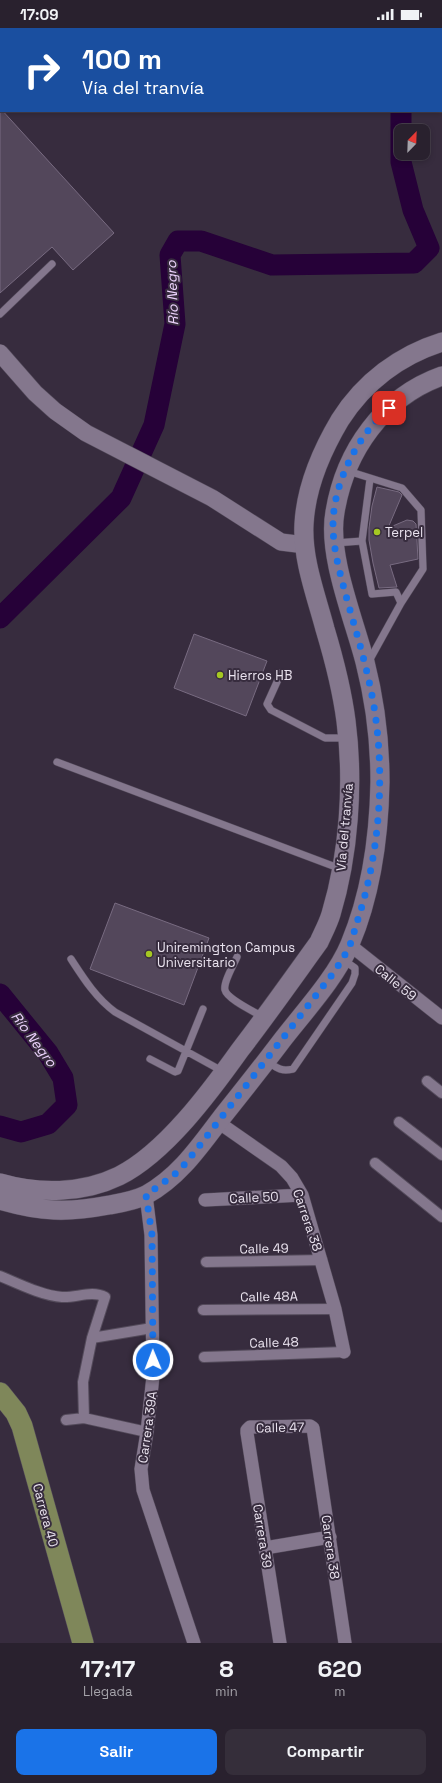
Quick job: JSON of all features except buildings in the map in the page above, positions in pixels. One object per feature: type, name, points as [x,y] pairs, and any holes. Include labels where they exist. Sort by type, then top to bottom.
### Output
[{"type":"main road","name":"Vía del tranvía","points":[[1,1194],[30,1190],[57,1191],[101,1183],[119,1176],[147,1157],[171,1135],[199,1105],[319,942],[330,916],[341,870],[348,811],[347,738],[341,687],[312,586],[305,545],[304,525],[313,476],[324,449],[349,406],[368,386],[392,365],[413,353],[442,342]]},
{"type":"main road","name":"Vía del tranvía","points":[[1,1194],[28,1208],[49,1211],[66,1211],[118,1204],[146,1195],[174,1175],[186,1163],[331,976],[346,952],[366,896],[372,861],[378,821],[380,748],[366,666],[340,571],[334,534],[337,498],[346,470],[365,435],[380,415],[397,400],[416,388],[442,376]]},
{"type":"main road","points":[[305,545],[334,534]]},
{"type":"main road","points":[[305,545],[323,554],[340,571]]},
{"type":"main road","name":"Carrera 40","points":[[0,1393],[16,1413],[22,1426],[83,1643]]},
{"type":"street","points":[[0,353],[35,393],[55,411],[86,433],[212,498],[281,542],[305,545]]},
{"type":"street","name":"Calle 59","points":[[346,952],[442,1017]]},
{"type":"street","points":[[427,1081],[442,1093]]},
{"type":"street","name":"Carrera 38","points":[[218,1122],[281,1166],[292,1178],[302,1195],[335,1308],[344,1352]]},
{"type":"street","points":[[399,1122],[442,1155]]},
{"type":"street","points":[[375,1163],[442,1217]]},
{"type":"street","name":"Carrera 39A","points":[[146,1195],[152,1235],[153,1376],[148,1432],[141,1469],[143,1490],[194,1643]]},
{"type":"street","name":"Calle 50","points":[[205,1200],[302,1195]]},
{"type":"street","name":"Calle 49","points":[[206,1262],[322,1260]]},
{"type":"street","points":[[0,1276],[27,1288],[61,1297],[99,1294],[105,1297],[92,1338],[83,1382],[84,1418]]},
{"type":"street","name":"Calle 48A","points":[[203,1310],[335,1308]]},
{"type":"street","points":[[92,1338],[152,1328]]},
{"type":"street","name":"Calle 48","points":[[204,1357],[344,1352]]},
{"type":"street","points":[[66,1420],[84,1418],[148,1432]]},
{"type":"street","name":"Calle 47","points":[[247,1430],[250,1427],[310,1426],[313,1428]]},
{"type":"street","name":"Carrera 38","points":[[313,1428],[345,1643]]},
{"type":"street","name":"Carrera 39","points":[[247,1430],[280,1643]]},
{"type":"street","points":[[265,1548],[330,1537]]},
{"type":"lane","points":[[0,314],[52,264]]},
{"type":"lane","points":[[346,470],[370,479],[402,488],[421,510],[423,569],[401,603],[366,666]]},
{"type":"lane","points":[[370,479],[362,541],[372,594],[396,592],[401,603]]},
{"type":"lane","points":[[334,534],[362,541]]},
{"type":"lane","points":[[281,673],[267,704],[271,710],[325,738],[347,738]]},
{"type":"lane","points":[[57,762],[341,870]]},
{"type":"lane","points":[[266,1060],[278,1069],[284,1071],[293,1068],[352,983],[355,968],[346,952]]},
{"type":"lane","points":[[237,957],[225,985],[225,990],[229,996],[264,1018]]},
{"type":"lane","points":[[71,959],[96,996],[104,1004],[115,1012],[224,1072]]},
{"type":"lane","points":[[150,1059],[175,1072],[178,1070],[187,1052],[203,1009]]},
{"type":"waterway","name":"Río Negro","points":[[0,618],[121,498],[154,425],[175,324],[170,255],[178,241],[201,241],[272,265],[414,263],[429,248],[413,210],[401,162],[401,112]]},
{"type":"waterway","name":"Río Negro","points":[[0,994],[48,1053],[63,1078],[67,1105],[48,1124],[21,1132],[0,1126]]},
{"type":"place","name":"Terpel","points":[[377,532]]},
{"type":"place","name":"Hierros HB","points":[[220,675]]},
{"type":"place","name":"Uniremington Campus Universitario","points":[[149,954]]},
{"type":"route","points":[[153,1360],[152,1235],[146,1195],[174,1175],[186,1163],[331,976],[350,945],[366,896],[378,821],[380,748],[366,666],[340,571],[333,525],[334,513],[341,483],[351,458],[365,435],[380,415],[389,408]]}]
